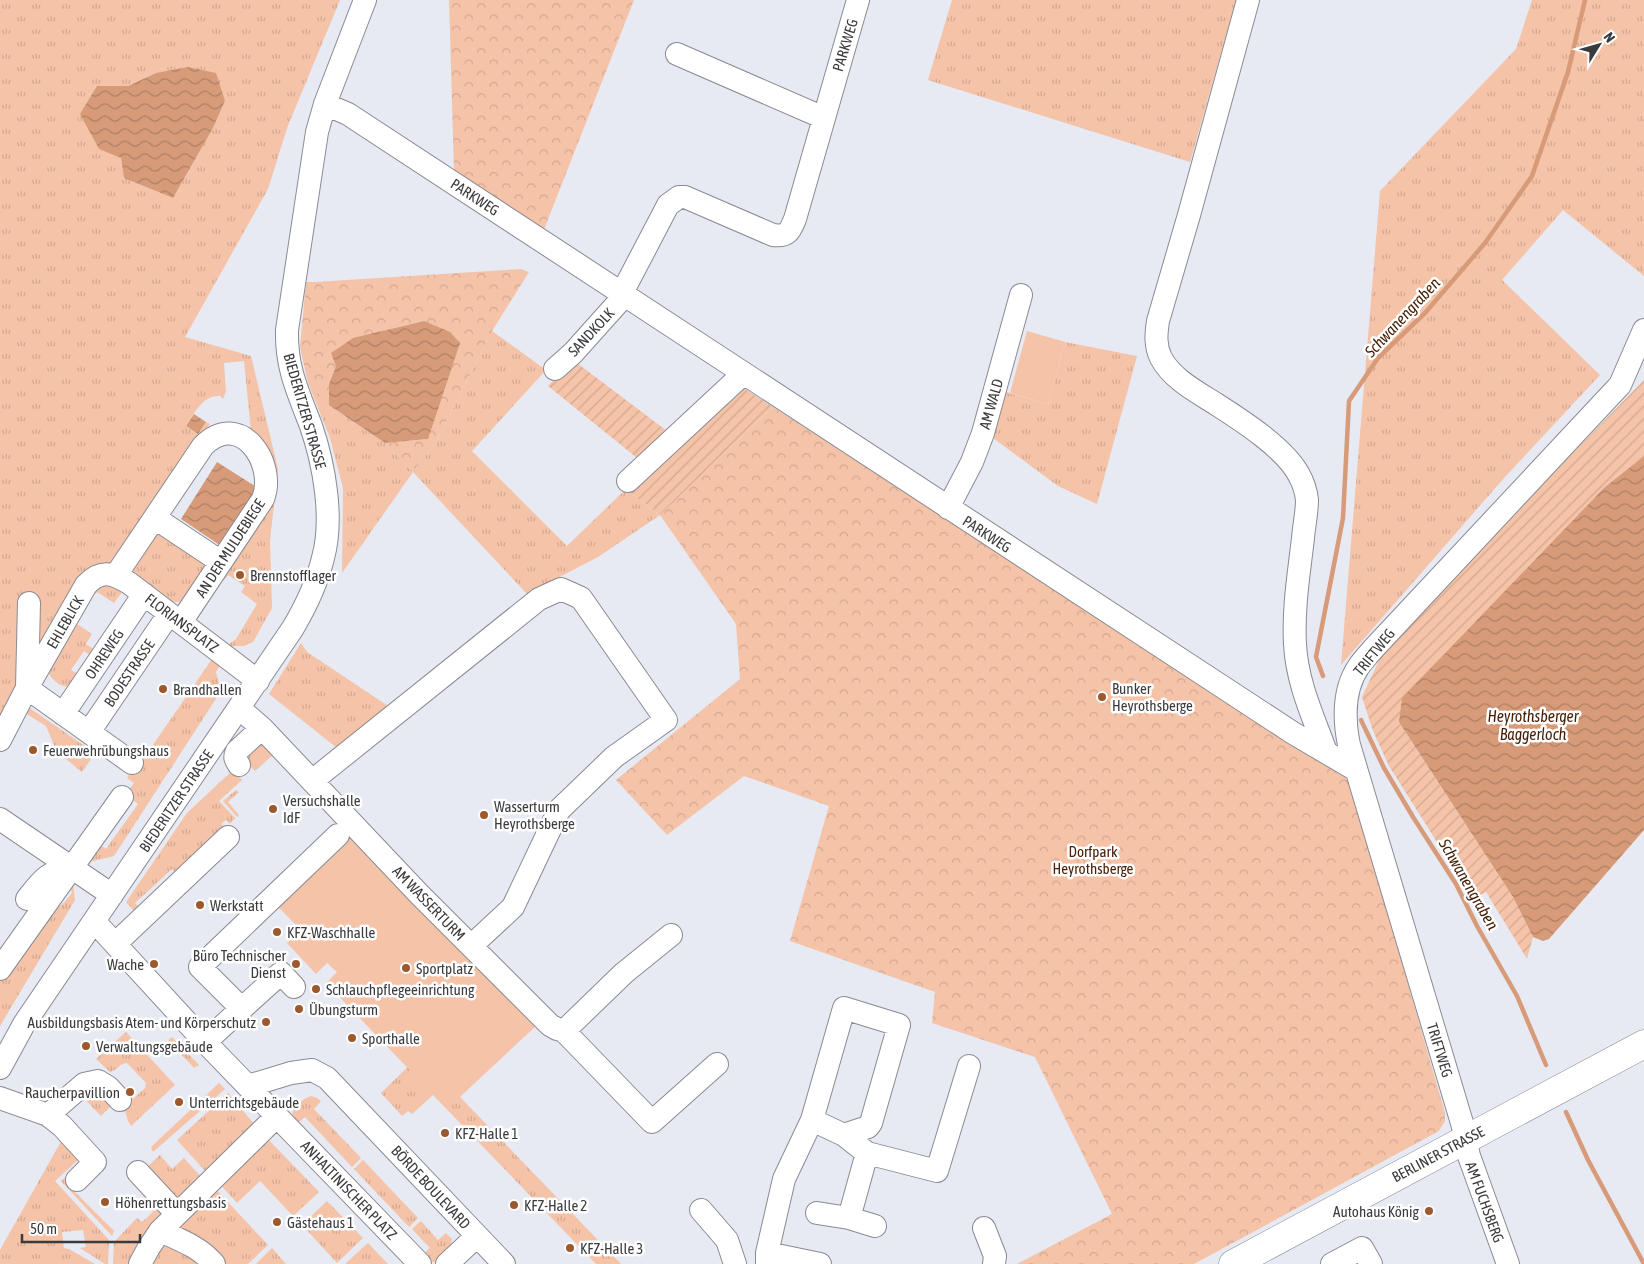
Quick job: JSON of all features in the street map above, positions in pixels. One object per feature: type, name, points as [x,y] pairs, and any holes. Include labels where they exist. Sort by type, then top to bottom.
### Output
[{"type":"main road","name":"BERLINER STRASSE","points":[[1233,1264],[1644,1044]]},
{"type":"street","name":"BIEDERITZER STRASSE","points":[[0,1068],[24,1024],[240,709],[253,677],[293,628],[306,606],[315,585],[325,547],[327,510],[324,471],[290,368],[287,339],[288,314],[316,132],[365,0]]},
{"type":"street","name":"PARKWEG","points":[[624,294],[668,205],[679,198],[691,200],[773,235],[786,235],[795,219],[858,0]]},
{"type":"street","points":[[1248,0],[1158,321],[1156,341],[1162,359],[1182,382],[1233,415],[1269,442],[1295,469],[1303,485],[1307,501],[1296,598],[1296,655],[1300,682],[1326,752]]},
{"type":"street","points":[[677,54],[824,118]]},
{"type":"street","name":"PARKWEG","points":[[325,104],[354,118],[1293,733],[1356,770]]},
{"type":"street","name":"SANDKOLK","points":[[555,369],[573,353],[624,294]]},
{"type":"street","name":"AM WALD","points":[[948,508],[972,462],[983,433],[1021,295]]},
{"type":"street","name":"TRIFTWEG","points":[[1466,1140],[1356,770],[1345,728],[1348,693],[1352,679],[1359,666],[1620,385],[1644,330]]},
{"type":"street","points":[[628,481],[743,374]]},
{"type":"street","name":"AN DER MULDEBIEGE","points":[[116,575],[208,440],[216,435],[231,432],[244,438],[254,447],[261,458],[266,478],[266,493],[221,562],[175,618]]},
{"type":"street","points":[[155,518],[221,562]]},
{"type":"street","name":"EHLEBLICK","points":[[0,740],[27,688],[86,585],[92,579],[107,573],[116,575]]},
{"type":"street","name":"FLORIANSPLATZ","points":[[116,575],[253,677]]},
{"type":"street","points":[[312,781],[539,599],[561,589],[581,598],[666,720],[614,757],[559,810],[513,908],[471,946]]},
{"type":"street","name":"OHREWEG","points":[[63,714],[144,594]]},
{"type":"street","points":[[30,603],[27,688],[132,763]]},
{"type":"street","name":"BODESTRASSE","points":[[88,732],[175,618]]},
{"type":"street","name":"AM WASSERTURM","points":[[240,709],[262,728],[419,894],[550,1025],[564,1031],[652,1122],[716,1064]]},
{"type":"street","points":[[239,765],[235,760],[237,751],[262,728]]},
{"type":"street","points":[[0,970],[75,870],[122,797]]},
{"type":"street","points":[[0,819],[112,895]]},
{"type":"street","points":[[242,1009],[200,967],[338,835]]},
{"type":"street","points":[[122,956],[228,837]]},
{"type":"street","points":[[27,899],[44,878],[53,872],[75,870]]},
{"type":"street","name":"ANHALTINISCHER PLATZ","points":[[94,922],[122,956],[420,1264]]},
{"type":"street","points":[[564,1031],[624,973],[671,935]]},
{"type":"street","points":[[205,1042],[281,973],[294,987]]},
{"type":"street","points":[[820,1264],[767,1258],[784,1179],[812,1120],[844,1008],[899,1025],[871,1123],[868,1127],[844,1135]]},
{"type":"street","points":[[812,1120],[844,1135],[867,1153],[937,1171],[969,1066]]},
{"type":"street","name":"BÖRDE BOULEVARD","points":[[248,1086],[291,1073],[312,1070],[327,1078],[504,1264]]},
{"type":"street","points":[[48,1115],[84,1084],[98,1081],[120,1100]]},
{"type":"street","points":[[0,1098],[48,1115],[62,1126],[95,1162],[77,1180]]},
{"type":"street","points":[[140,1264],[160,1231],[277,1116]]},
{"type":"street","name":"AM FUCHSBERG","points":[[1466,1140],[1469,1156],[1503,1262]]},
{"type":"street","points":[[849,1218],[867,1153]]},
{"type":"street","points":[[138,1172],[177,1214]]},
{"type":"street","points":[[701,1210],[727,1240],[735,1264]]},
{"type":"street","points":[[817,1213],[849,1218],[875,1226]]},
{"type":"street","points":[[984,1228],[995,1256],[994,1264]]},
{"type":"street","points":[[160,1231],[196,1247],[207,1255],[214,1264]]},
{"type":"street","points":[[447,1264],[477,1236]]},
{"type":"street","points":[[1332,1264],[1362,1248],[1371,1264]]},
{"type":"green space","points":[[0,0],[340,0],[287,128],[268,189],[185,337],[251,356],[278,469],[270,540],[272,608],[253,642],[244,646],[233,646],[230,650],[225,647],[236,639],[257,604],[241,592],[245,586],[228,575],[224,580],[218,575],[263,507],[251,431],[244,361],[224,363],[226,391],[223,399],[220,396],[208,398],[186,426],[198,434],[206,422],[210,424],[122,558],[21,677],[0,728]],"holes":[[[156,73],[225,101],[213,128],[173,198],[124,178],[121,158],[97,86],[128,86]]]},
{"type":"green space","points":[[449,0],[634,0],[543,232],[454,171]]},
{"type":"green space","points":[[952,0],[1236,0],[1190,162],[928,80]]},
{"type":"green space","points":[[1532,0],[1644,0],[1644,276],[1563,210],[1502,280],[1600,375],[1504,478],[1341,665],[1380,191],[1516,49]]},
{"type":"green space","points":[[521,269],[529,272],[492,331],[436,442],[413,472],[385,443],[428,439],[424,321],[390,329],[336,366],[329,384],[329,405],[308,383],[300,347],[306,282]]},
{"type":"green space","points":[[492,331],[546,370],[472,451],[567,546],[626,489],[660,515],[598,557],[527,594],[413,472],[436,442]]},
{"type":"green space","points":[[1027,331],[1065,342],[1048,404],[1010,393]]},
{"type":"green space","points":[[1065,342],[1137,356],[1097,504],[1058,486],[989,435],[1002,391],[1048,404]]},
{"type":"green space","points":[[573,360],[671,434],[728,378],[773,407],[660,515],[626,489],[647,466],[548,386]]},
{"type":"green space","points":[[1644,380],[1644,456],[1605,487],[1399,722],[1513,897],[1533,937],[1527,959],[1486,892],[1473,899],[1389,766],[1373,731],[1362,697],[1381,656],[1481,547]]},
{"type":"green space","points":[[308,383],[329,405],[385,443],[413,472],[342,573],[343,488],[330,438]]},
{"type":"green space","name":"Dorfpark Heyrothsberge","points":[[773,407],[1349,778],[1445,1113],[1445,1121],[1439,1131],[1194,1264],[1017,1264],[1112,1214],[1035,1057],[932,1023],[935,992],[790,941],[829,806],[744,776],[667,835],[616,780],[740,679],[736,624],[660,515]]},
{"type":"green space","points":[[155,527],[210,558],[186,600],[178,602],[169,601],[129,576]]},
{"type":"green space","points":[[101,580],[122,592],[114,603],[97,592],[96,594],[93,592]]},
{"type":"green space","points":[[74,622],[92,634],[86,644],[95,650],[95,658],[84,651],[71,670],[82,677],[73,684],[65,686],[55,681],[48,672]]},
{"type":"green space","points":[[301,643],[307,652],[388,706],[337,748],[269,694]]},
{"type":"green space","points":[[212,659],[222,662],[216,672],[221,691],[114,856],[85,863],[97,842],[106,849],[138,804],[126,794],[134,783],[127,778],[142,757],[144,758]]},
{"type":"green space","points":[[28,707],[95,753],[82,772],[57,752],[46,726],[25,713]]},
{"type":"green space","points":[[264,742],[274,754],[255,771],[244,760]]},
{"type":"green space","points":[[233,770],[242,780],[219,801],[235,818],[230,824],[226,820],[221,824],[226,829],[177,874],[172,869],[135,903],[141,909],[137,914],[126,902],[187,813]]},
{"type":"green space","points":[[236,790],[239,792],[228,802],[239,815],[237,817],[223,801]]},
{"type":"green space","name":"Sportplatz","points":[[352,835],[536,1026],[447,1109],[326,983],[337,972],[327,963],[316,974],[287,943],[301,930],[276,905]]},
{"type":"green space","points":[[73,884],[75,900],[0,1026],[0,979],[56,902],[58,907],[72,893],[70,885]]},
{"type":"green space","points":[[126,1032],[175,1085],[131,1126],[124,1107],[145,1088],[146,1083],[127,1063],[110,1072],[96,1059]]},
{"type":"green space","points":[[172,1037],[199,1065],[197,1067],[194,1068],[168,1040]]},
{"type":"green space","points":[[421,1054],[464,1093],[460,1097],[621,1264],[596,1264],[433,1095],[412,1114],[408,1111],[402,1116],[381,1093]]},
{"type":"green space","points":[[219,1083],[225,1089],[153,1152],[151,1147]]},
{"type":"green space","points":[[100,1088],[112,1105],[101,1116],[79,1093]]},
{"type":"green space","points":[[228,1093],[255,1125],[207,1173],[177,1140]]},
{"type":"green space","points":[[311,1096],[321,1101],[314,1109],[361,1158],[352,1167],[305,1117],[297,1124],[293,1114],[294,1110],[301,1101]]},
{"type":"green space","points":[[25,1110],[51,1123],[80,1152],[78,1160],[55,1181],[109,1240],[108,1264],[80,1248],[86,1247],[83,1230],[62,1232],[64,1248],[95,1264],[0,1264],[0,1250],[63,1138],[22,1115]]},
{"type":"green space","points":[[265,1136],[319,1192],[293,1216],[260,1181],[237,1203],[218,1182]]},
{"type":"green space","points":[[160,1155],[172,1169],[184,1158],[203,1179],[180,1198],[175,1198],[145,1169]]},
{"type":"green space","points":[[363,1160],[418,1218],[409,1227],[354,1169]]},
{"type":"green space","points":[[83,1161],[78,1188],[75,1192],[114,1231],[112,1236],[61,1181]]},
{"type":"green space","points":[[213,1186],[268,1245],[248,1264],[221,1264],[179,1233],[177,1223]]},
{"type":"green space","points":[[153,1200],[163,1213],[134,1264],[113,1264],[114,1242],[137,1218],[142,1222],[153,1212],[144,1202]]},
{"type":"green space","points":[[327,1201],[363,1238],[337,1263],[302,1225]]},
{"type":"green space","points":[[421,1221],[438,1240],[446,1233],[452,1239],[451,1247],[436,1262],[429,1262],[422,1255],[430,1248],[412,1229]]},
{"type":"green space","points":[[368,1243],[388,1264],[345,1264]]},
{"type":"green space","points":[[169,1246],[207,1264],[152,1264],[162,1247]]},
{"type":"green space","points":[[272,1248],[286,1264],[256,1264]]},
{"type":"water","points":[[188,67],[216,73],[225,101],[213,128],[173,198],[124,178],[121,158],[99,149],[80,114],[97,86],[128,86],[156,73]]},
{"type":"water","points":[[424,321],[450,332],[460,343],[428,439],[385,443],[329,405],[329,384],[336,366],[331,353],[353,338]]},
{"type":"water","points":[[194,414],[206,422],[198,434],[186,426]]},
{"type":"water","name":"Heyrothsberger Baggerloch","points":[[1644,456],[1644,830],[1549,939],[1543,941],[1533,937],[1513,897],[1399,722],[1402,698],[1605,487]]},
{"type":"water","points":[[217,462],[258,488],[221,546],[181,519]]},
{"type":"waterway","name":"Schwanengraben","points":[[1323,676],[1316,657],[1343,518],[1349,401],[1378,358],[1425,313],[1485,243],[1532,176],[1568,72],[1585,0]]},
{"type":"waterway","name":"Schwanengraben","points":[[1361,720],[1384,768],[1456,884],[1477,926],[1517,996],[1546,1065]]},
{"type":"waterway","name":"Schwanengraben","points":[[1566,1112],[1588,1160],[1644,1264]]},
{"type":"place","name":"Brennstofflager","points":[[240,575]]},
{"type":"place","name":"Brandhallen","points":[[163,689]]},
{"type":"place","name":"Bunker Heyrothsberge","points":[[1102,697]]},
{"type":"place","name":"Feuerwehrübungshaus","points":[[33,750]]},
{"type":"place","name":"Versuchshalle IdF","points":[[273,809]]},
{"type":"place","name":"Wasserturm Heyrothsberge","points":[[484,815]]},
{"type":"place","name":"Werkstatt","points":[[200,905]]},
{"type":"place","name":"KFZ-Waschhalle","points":[[277,932]]},
{"type":"place","name":"Wache","points":[[154,964]]},
{"type":"place","name":"Büro Technischer Dienst","points":[[296,964]]},
{"type":"place","name":"Sportplatz","points":[[406,968]]},
{"type":"place","name":"Schlauchpflegeeinrichtung","points":[[316,989]]},
{"type":"place","name":"Übungsturm","points":[[299,1009]]},
{"type":"place","name":"Ausbildungsbasis Atem- und Körperschutz","points":[[266,1022]]},
{"type":"place","name":"Sporthalle","points":[[352,1038]]},
{"type":"place","name":"Verwaltungsgebäude","points":[[86,1046]]},
{"type":"place","name":"Raucherpavillion","points":[[130,1092]]},
{"type":"place","name":"Unterrichtsgebäude","points":[[179,1102]]},
{"type":"place","name":"KFZ-Halle 1","points":[[445,1133]]},
{"type":"place","name":"Höhenrettungsbasis","points":[[105,1202]]},
{"type":"place","name":"KFZ-Halle 2","points":[[514,1205]]},
{"type":"place","name":"Autohaus König","points":[[1429,1211]]},
{"type":"place","name":"Gästehaus 1","points":[[277,1222]]},
{"type":"place","name":"KFZ-Halle 3","points":[[570,1248]]}]
